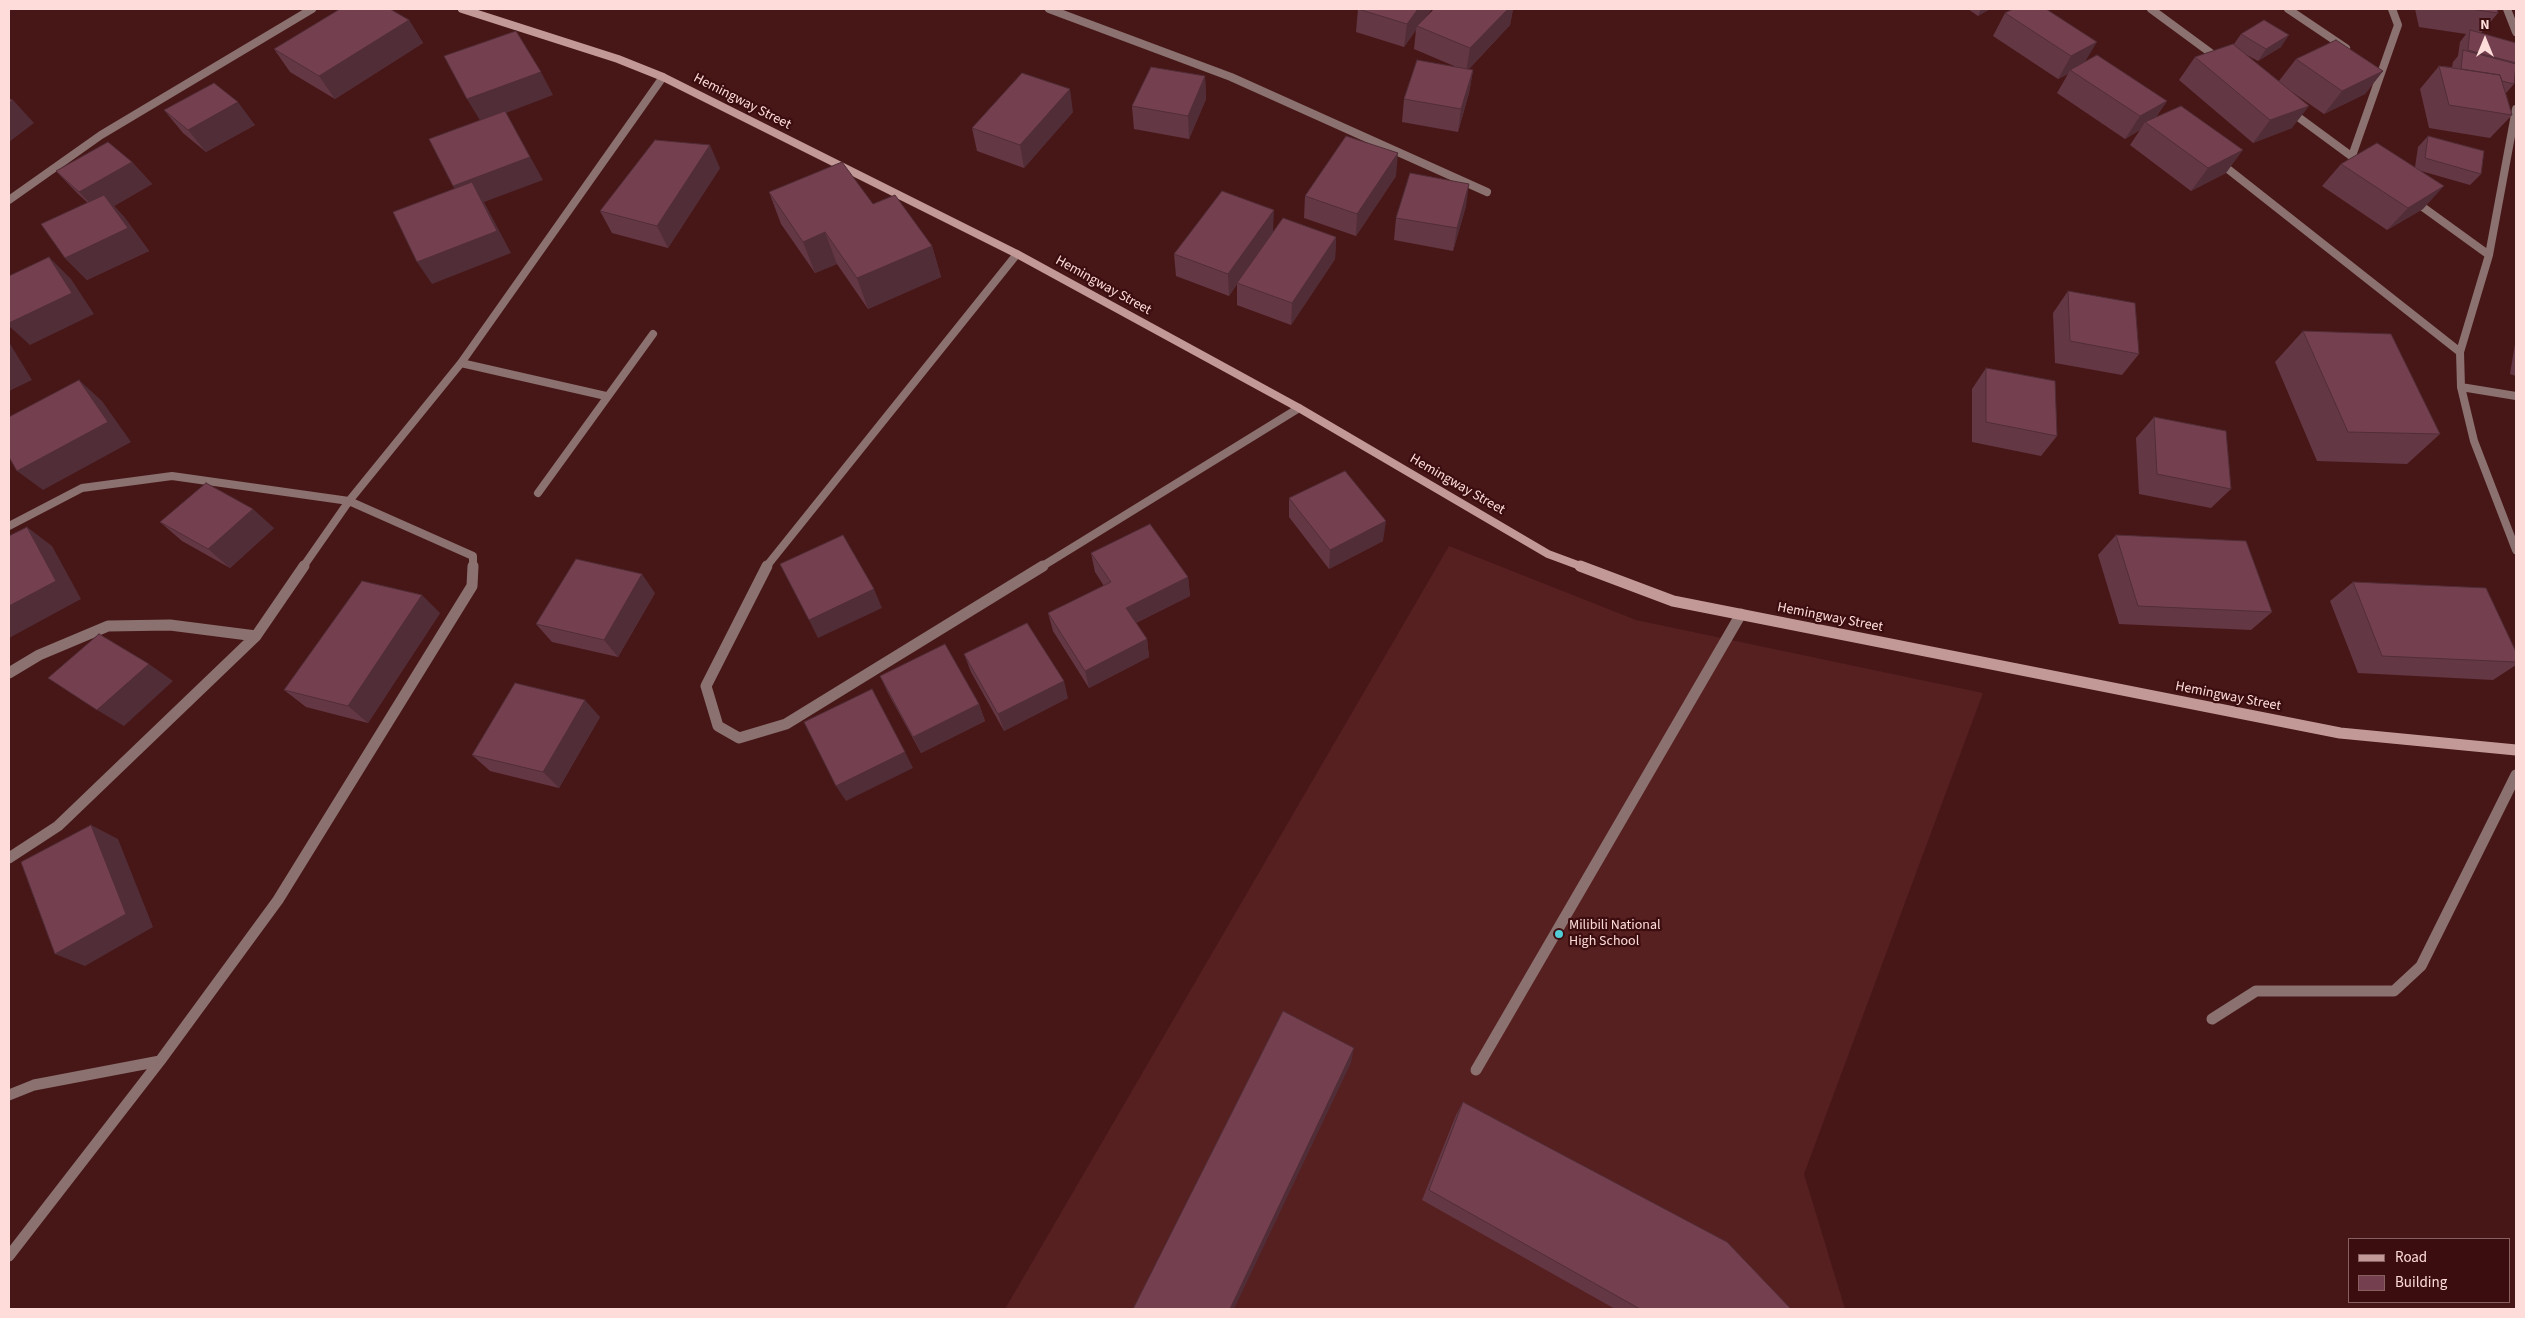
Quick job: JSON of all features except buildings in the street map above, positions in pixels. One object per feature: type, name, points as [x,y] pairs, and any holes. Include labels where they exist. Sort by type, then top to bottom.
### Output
[{"type":"main road","name":"Hemingway Street","points":[[462,9],[618,59],[663,78],[1017,254],[1299,408],[1548,554],[1673,601],[2340,733],[2516,750]]},
{"type":"street","points":[[9,200],[101,135],[312,9]]},
{"type":"street","points":[[1050,9],[1231,77],[1487,192]]},
{"type":"street","points":[[2152,9],[2224,62]]},
{"type":"street","points":[[2288,9],[2351,51]]},
{"type":"street","points":[[2352,156],[2398,25],[2392,9]]},
{"type":"street","points":[[2506,9],[2516,32]]},
{"type":"street","points":[[2374,66],[2382,72]]},
{"type":"street","points":[[9,858],[58,826],[256,636],[349,501],[461,363],[663,78]]},
{"type":"street","points":[[2280,103],[2368,168]]},
{"type":"street","points":[[2516,109],[2489,255],[2460,352],[2461,387],[2474,441],[2516,550]]},
{"type":"street","points":[[2211,156],[2460,352]]},
{"type":"street","points":[[2408,197],[2489,255]]},
{"type":"street","points":[[1017,254],[765,568],[706,686],[718,726],[739,738],[786,724],[1299,408]]},
{"type":"street","points":[[538,493],[606,396],[653,334]]},
{"type":"street","points":[[461,363],[606,396]]},
{"type":"street","points":[[2461,387],[2516,396]]},
{"type":"street","points":[[9,526],[82,488],[172,476],[349,501],[473,556],[472,586],[278,900],[160,1061],[9,1256]]},
{"type":"street","points":[[1476,1070],[1740,614]]},
{"type":"street","points":[[9,672],[39,655],[108,626],[170,625],[256,636]]},
{"type":"street","points":[[2212,1019],[2256,991],[2394,991],[2421,966],[2516,775]]},
{"type":"street","points":[[9,1095],[34,1085],[160,1061]]},
{"type":"shaded area","name":"Milibili National High School","points":[[1449,546],[1636,620],[1983,693],[1804,1174],[1845,1309],[1005,1309]]},
{"type":"place","name":"Milibili National High School","points":[[1559,934]]}]
